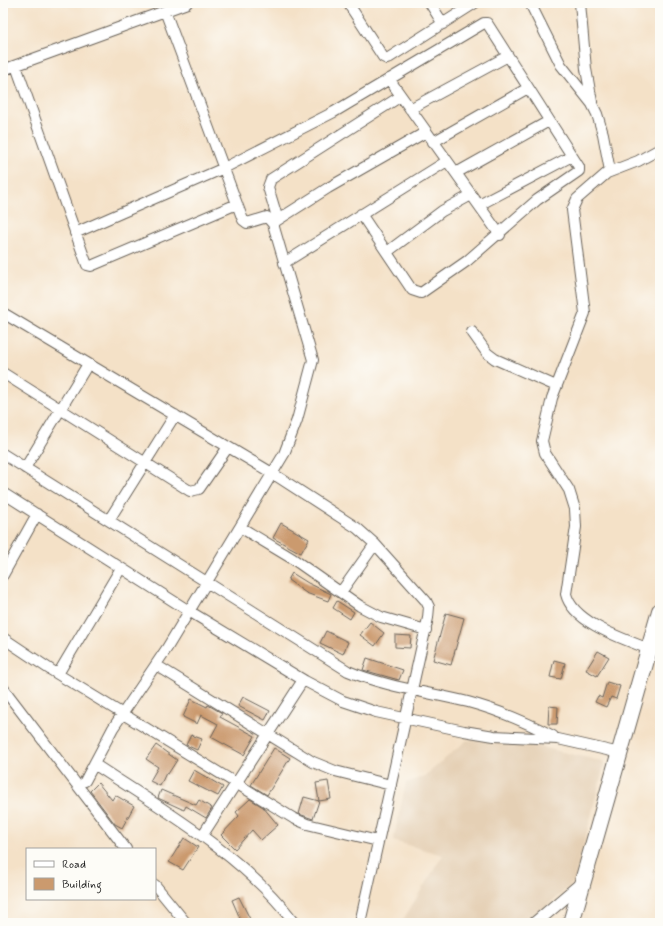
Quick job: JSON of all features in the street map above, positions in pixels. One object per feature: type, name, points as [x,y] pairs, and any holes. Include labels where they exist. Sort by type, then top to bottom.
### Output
[{"type":"highway","points":[[571,923],[660,611]]},
{"type":"street","points":[[3,70],[165,11],[175,5],[187,3]]},
{"type":"street","points":[[348,3],[384,59],[389,58],[475,3]]},
{"type":"street","points":[[430,3],[443,24]]},
{"type":"street","points":[[530,3],[561,64],[592,104],[601,124],[610,171]]},
{"type":"street","points":[[580,3],[587,77],[592,104]]},
{"type":"street","points":[[165,11],[243,220],[245,223],[265,217],[276,222]]},
{"type":"street","points":[[75,233],[224,168],[345,106],[486,23],[489,24],[579,167],[578,172],[537,200],[500,235],[467,261],[420,293],[412,290],[361,214]]},
{"type":"street","points":[[410,109],[508,56]]},
{"type":"street","points":[[16,66],[85,262],[92,266],[237,204]]},
{"type":"street","points":[[389,79],[500,235]]},
{"type":"street","points":[[433,142],[528,88]]},
{"type":"street","points":[[85,781],[123,714],[156,665],[189,611],[288,444],[313,363],[284,263],[268,186],[269,180],[401,96]]},
{"type":"street","points":[[456,173],[549,121]]},
{"type":"street","points":[[276,222],[328,188],[426,132]]},
{"type":"street","points":[[649,649],[597,628],[586,620],[567,598],[567,587],[576,527],[575,509],[569,490],[545,453],[542,441],[556,386],[585,313],[573,206],[577,199],[610,171],[638,161],[660,149]]},
{"type":"street","points":[[478,205],[572,156]]},
{"type":"street","points":[[284,263],[447,161]]},
{"type":"street","points":[[386,252],[437,214],[472,195]]},
{"type":"street","points":[[3,313],[272,473],[357,528],[374,544],[426,601],[429,612],[426,630],[360,923]]},
{"type":"street","points":[[472,332],[487,353],[495,359],[556,386]]},
{"type":"street","points":[[25,468],[88,364]]},
{"type":"street","points":[[3,373],[188,490],[200,489],[228,447]]},
{"type":"street","points":[[109,520],[175,415]]},
{"type":"street","points":[[3,454],[348,671],[372,680],[469,702],[500,712],[558,739]]},
{"type":"street","points":[[3,493],[189,611],[303,680],[343,701],[360,708],[406,719],[494,736],[558,739],[620,753]]},
{"type":"street","points":[[3,575],[37,514]]},
{"type":"street","points":[[240,527],[293,559],[372,613],[426,630]]},
{"type":"street","points":[[341,592],[374,544]]},
{"type":"street","points":[[58,674],[121,568]]},
{"type":"street","points":[[3,638],[235,784],[293,818],[307,824],[378,841]]},
{"type":"street","points":[[156,665],[314,762],[328,769],[391,785]]},
{"type":"street","points":[[202,836],[267,733],[303,680]]},
{"type":"street","points":[[3,688],[125,848]]},
{"type":"street","points":[[94,764],[202,836],[254,876],[295,923]]},
{"type":"street","points":[[156,886],[186,923]]},
{"type":"street","points":[[535,923],[580,890]]},
{"type":"street","points":[[548,923],[580,890]]},
{"type":"shaded area","points":[[467,740],[537,746],[605,762],[574,882],[528,923],[401,923],[443,855],[393,841],[406,783],[425,776]]},
{"type":"building","points":[[281,523],[309,539],[301,553],[273,538]]},
{"type":"building","points":[[292,573],[308,583],[331,594],[328,601],[306,593],[288,580]]},
{"type":"building","points":[[337,601],[354,612],[350,619],[333,608]]},
{"type":"building","points":[[446,613],[464,618],[451,665],[433,660]]},
{"type":"building","points":[[370,622],[384,633],[375,646],[360,635]]},
{"type":"building","points":[[326,631],[348,642],[343,654],[320,643]]},
{"type":"building","points":[[395,635],[411,636],[410,648],[395,647]]},
{"type":"building","points":[[598,651],[609,657],[597,676],[586,670]]},
{"type":"building","points":[[367,658],[403,670],[399,680],[363,670]]},
{"type":"building","points":[[554,660],[565,663],[561,679],[550,677]]},
{"type":"building","points":[[607,682],[620,686],[616,699],[611,697],[606,707],[595,702],[598,696],[602,698]]},
{"type":"building","points":[[243,697],[270,711],[265,720],[238,706]]},
{"type":"building","points":[[191,699],[207,707],[208,705],[222,713],[220,717],[255,736],[244,755],[211,737],[218,724],[201,715],[197,724],[183,717]]},
{"type":"building","points":[[549,706],[558,707],[557,724],[548,724]]},
{"type":"building","points":[[191,735],[202,739],[197,750],[186,745]]},
{"type":"building","points":[[156,745],[177,760],[168,774],[166,773],[160,786],[150,781],[158,767],[146,759]]},
{"type":"building","points":[[274,748],[290,758],[267,795],[251,785]]},
{"type":"building","points":[[194,770],[223,787],[218,796],[188,781]]},
{"type":"building","points":[[328,781],[331,799],[319,801],[316,783]]},
{"type":"building","points":[[98,783],[112,800],[115,795],[134,806],[122,828],[115,824],[90,791]]},
{"type":"building","points":[[161,790],[196,805],[199,800],[212,808],[206,818],[186,806],[184,810],[158,798]]},
{"type":"building","points":[[304,797],[319,801],[313,819],[299,814]]},
{"type":"building","points":[[250,799],[263,807],[278,825],[261,840],[252,830],[235,849],[221,835],[239,816],[236,812]]},
{"type":"building","points":[[184,838],[198,847],[183,870],[169,862]]},
{"type":"building","points":[[239,897],[251,921],[246,923],[242,923],[232,900]]}]
